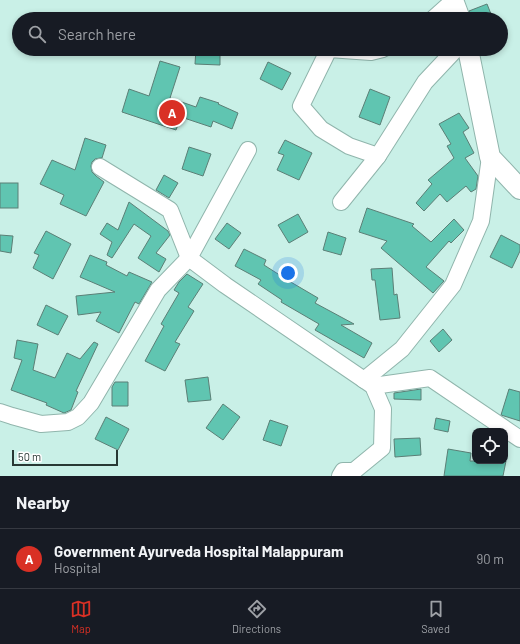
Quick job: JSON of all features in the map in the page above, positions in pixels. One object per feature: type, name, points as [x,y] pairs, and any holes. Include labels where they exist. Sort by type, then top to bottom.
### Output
[{"type":"street","points":[[440,12],[453,0],[457,12]]},
{"type":"street","points":[[326,56],[301,106],[322,128],[349,146],[378,156]]},
{"type":"street","points":[[341,202],[378,156],[425,82],[449,56]]},
{"type":"street","points":[[369,383],[402,349],[453,285],[481,221],[490,157],[469,56]]},
{"type":"street","points":[[0,412],[41,424],[68,422],[78,417],[91,403],[158,290],[189,258],[248,150]]},
{"type":"street","points":[[490,157],[520,190]]},
{"type":"street","points":[[100,167],[170,210],[189,258],[224,285],[369,383],[383,409],[382,448],[354,471],[343,471],[340,476]]},
{"type":"street","points":[[369,383],[430,378],[520,439]]},
{"type":"building","points":[[487,4],[490,12],[469,12]]},
{"type":"building","points":[[196,56],[220,56],[220,65],[195,64]]},
{"type":"building","points":[[160,61],[180,67],[170,98],[196,107],[200,97],[219,103],[218,104],[238,113],[232,129],[213,121],[211,127],[181,117],[176,130],[122,112],[129,89],[149,96]]},
{"type":"building","points":[[268,62],[291,73],[282,90],[260,79]]},
{"type":"building","points":[[370,89],[390,97],[380,125],[359,117]]},
{"type":"building","points":[[459,113],[469,128],[463,132],[474,153],[465,158],[478,176],[476,189],[471,192],[466,186],[447,202],[440,194],[424,211],[416,203],[432,184],[428,180],[454,158],[447,146],[451,144],[439,124]]},
{"type":"building","points":[[85,138],[106,145],[102,158],[95,159],[92,162],[92,172],[104,182],[86,216],[60,204],[64,195],[40,184],[52,160],[75,170]]},
{"type":"building","points":[[285,140],[312,153],[299,180],[277,170],[284,155],[278,153]]},
{"type":"building","points":[[189,147],[211,154],[203,176],[182,169]]},
{"type":"building","points":[[164,175],[178,183],[169,198],[156,190]]},
{"type":"building","points":[[0,183],[18,183],[18,208],[0,208]]},
{"type":"building","points":[[129,202],[168,231],[170,235],[156,253],[166,259],[159,272],[138,258],[151,236],[134,224],[112,258],[107,255],[112,242],[100,234],[107,223],[118,230]]},
{"type":"building","points":[[367,208],[414,224],[412,226],[431,242],[454,219],[464,230],[451,243],[449,241],[426,267],[444,281],[433,293],[381,248],[387,241],[359,232]]},
{"type":"building","points":[[298,214],[308,232],[289,243],[278,225]]},
{"type":"building","points":[[227,223],[241,233],[229,249],[215,239]]},
{"type":"building","points":[[46,231],[71,244],[53,279],[33,268],[39,255],[34,253]]},
{"type":"building","points":[[328,232],[346,238],[341,255],[323,250]]},
{"type":"building","points":[[0,235],[13,236],[11,253],[0,251]]},
{"type":"building","points":[[501,235],[520,245],[520,251],[512,268],[490,257]]},
{"type":"building","points":[[244,249],[266,260],[264,265],[318,298],[315,303],[354,324],[341,325],[372,343],[364,358],[315,330],[319,324],[281,302],[282,300],[258,284],[261,280],[235,266]]},
{"type":"building","points":[[90,255],[107,262],[106,265],[127,276],[129,272],[152,282],[139,304],[135,302],[119,333],[96,321],[101,312],[78,315],[76,296],[115,292],[80,277]]},
{"type":"building","points":[[392,268],[394,295],[397,294],[400,318],[380,320],[375,280],[372,280],[371,269]]},
{"type":"building","points":[[187,274],[203,284],[188,307],[194,311],[175,342],[180,344],[165,371],[145,361],[164,326],[161,324],[179,293],[174,290]]},
{"type":"building","points":[[46,305],[68,316],[58,335],[37,325]]},
{"type":"building","points":[[443,329],[452,340],[439,352],[430,341]]},
{"type":"building","points":[[17,340],[38,344],[33,370],[55,378],[67,353],[80,359],[94,342],[98,344],[76,391],[78,392],[71,410],[64,413],[46,405],[47,403],[11,390],[22,360],[14,358]]},
{"type":"building","points":[[208,377],[211,400],[188,402],[185,380]]},
{"type":"building","points":[[115,382],[128,382],[128,406],[112,406],[112,387]]},
{"type":"building","points":[[421,389],[421,400],[394,399],[394,393]]},
{"type":"building","points":[[509,389],[520,392],[520,421],[501,415]]},
{"type":"building","points":[[223,404],[240,417],[223,440],[206,428]]},
{"type":"building","points":[[106,417],[129,429],[118,450],[95,439]]},
{"type":"building","points":[[436,418],[450,421],[448,432],[434,429]]},
{"type":"building","points":[[270,420],[288,426],[281,446],[263,440]]},
{"type":"building","points":[[420,438],[421,455],[395,457],[394,439]]},
{"type":"building","points":[[448,449],[471,453],[470,461],[472,461],[472,464],[505,464],[503,476],[444,476]]},
{"type":"place","name":"Government Ayurveda Hospital Malappuram","points":[[172,113]]}]
